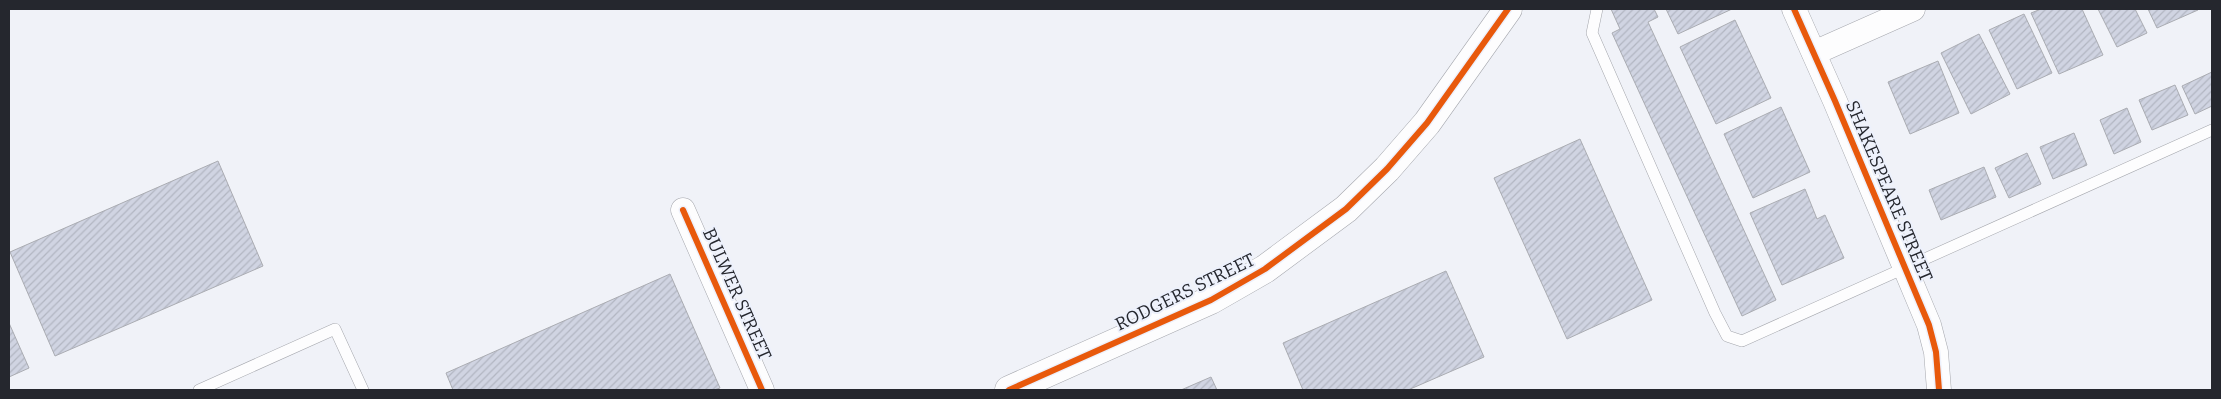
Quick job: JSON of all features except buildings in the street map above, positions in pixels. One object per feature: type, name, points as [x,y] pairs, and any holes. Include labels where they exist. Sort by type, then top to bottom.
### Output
[{"type":"street","name":"RODGERS STREET","points":[[1009,390],[1211,300],[1265,270],[1346,209],[1387,168],[1427,123],[1508,9]]},
{"type":"street","name":"SHAKESPEARE STREET","points":[[1794,9],[1929,325],[1936,352],[1939,390]]},
{"type":"street","points":[[1814,53],[1914,9]]},
{"type":"street","name":"BULWER STREET","points":[[683,210],[762,390]]},
{"type":"lane","points":[[1597,9],[1592,33],[1715,313],[1727,336],[1742,341],[2212,130]]},
{"type":"lane","points":[[199,390],[335,329],[363,390]]},
{"type":"cycle path","points":[[1009,390],[1211,300],[1265,269],[1346,209],[1387,169],[1427,123],[1508,9]]},
{"type":"cycle path","points":[[1794,9],[1835,101],[1929,325],[1936,352],[1939,390]]},
{"type":"cycle path","points":[[683,210],[762,390]]}]
